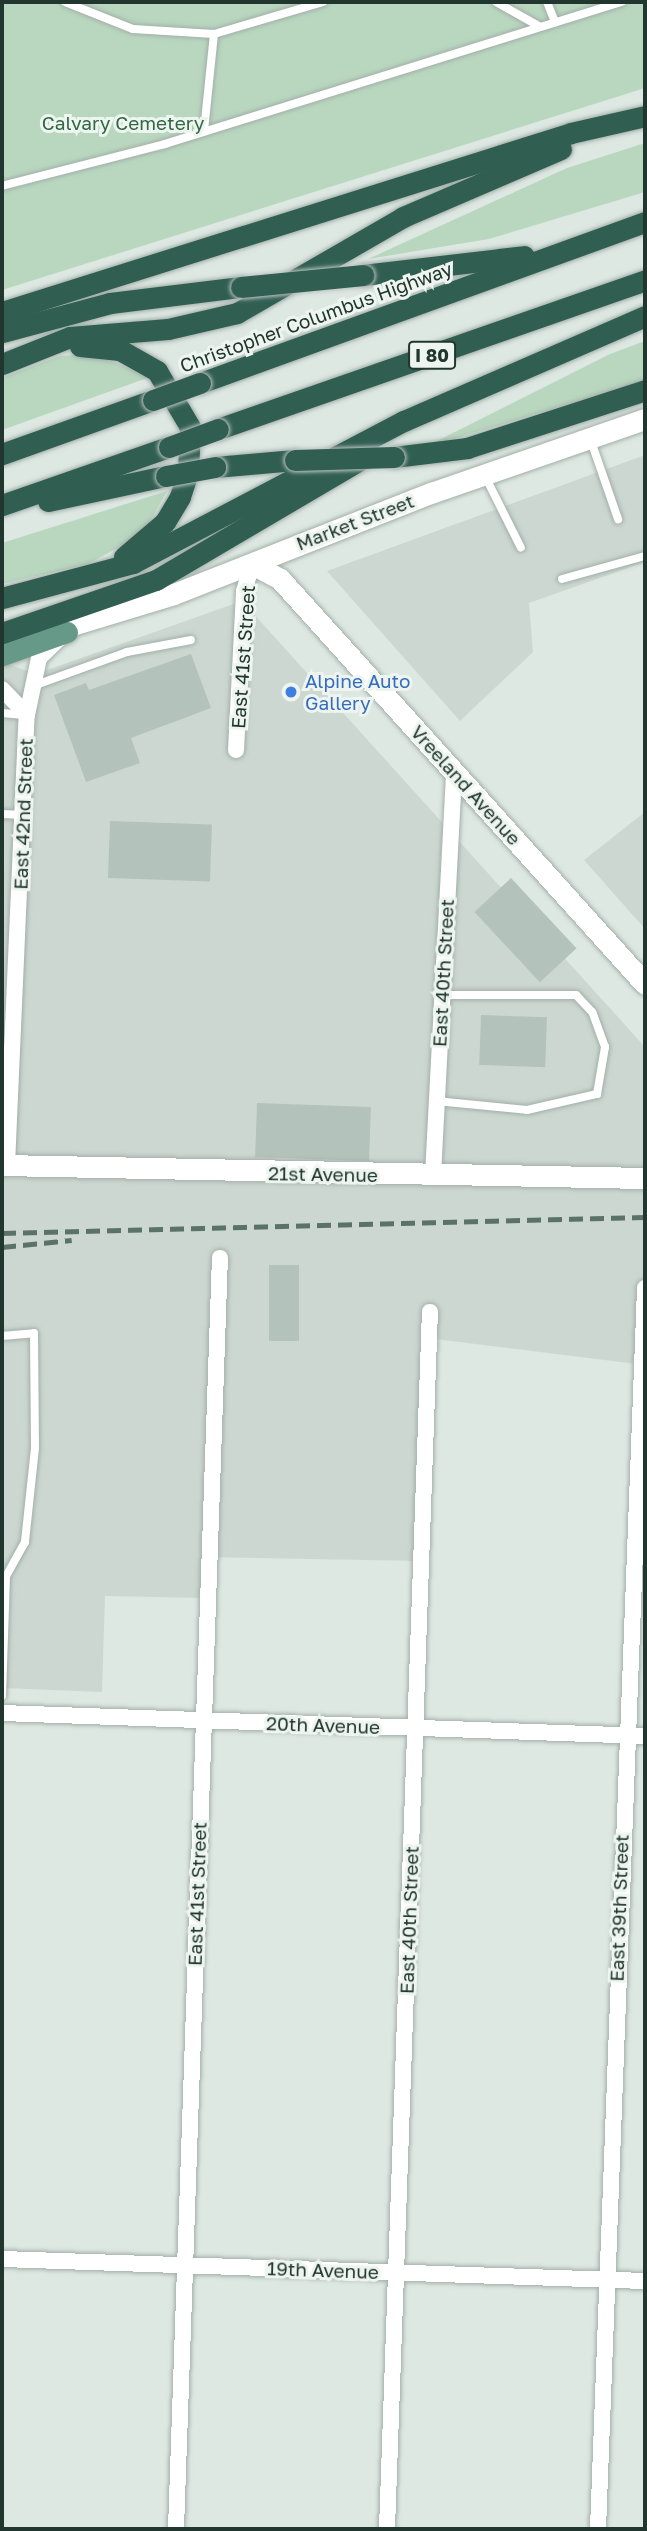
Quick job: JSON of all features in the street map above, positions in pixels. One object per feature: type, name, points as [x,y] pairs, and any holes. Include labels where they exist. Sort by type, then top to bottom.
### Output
[{"type":"highway","points":[[2,364],[70,337],[168,329],[237,313],[403,217],[597,130],[645,116]]},
{"type":"highway","points":[[2,312],[571,133],[597,130]]},
{"type":"highway","name":"Christopher Columbus Highway","points":[[2,454],[645,222]]},
{"type":"highway","points":[[2,332],[110,303],[561,252]]},
{"type":"highway","name":"I 80","points":[[2,505],[645,280]]},
{"type":"highway","points":[[2,598],[88,577],[176,542],[391,428],[433,412],[645,316]]},
{"type":"highway","points":[[29,352],[88,345],[120,350],[156,370],[190,427],[188,472],[165,522],[88,577]]},
{"type":"highway","points":[[2,511],[215,467],[295,460],[394,457],[467,448],[645,390]]},
{"type":"highway","points":[[2,634],[117,596],[188,564],[433,412]]},
{"type":"main road","name":"Market Street","points":[[2,634],[67,632],[253,564],[589,434],[645,419]]},
{"type":"main road","name":"Vreeland Avenue","points":[[253,564],[280,579],[645,984]]},
{"type":"main road","points":[[2,655],[67,632]]},
{"type":"main road","name":"21st Avenue","points":[[4,1165],[645,1178]]},
{"type":"street","name":"East 41st Street","points":[[236,750],[244,591],[253,564]]},
{"type":"street","name":"East 42nd Street","points":[[4,1165],[27,715],[39,658],[67,632]]},
{"type":"street","name":"East 42nd Street","points":[[2,689],[27,715]]},
{"type":"street","name":"East 40th Street","points":[[433,1175],[454,772]]},
{"type":"street","name":"East 41st Street","points":[[176,2529],[220,1258]]},
{"type":"street","name":"East 39th Street","points":[[598,2529],[625,1735],[645,1288]]},
{"type":"street","name":"East 40th Street","points":[[387,2529],[430,1312]]},
{"type":"street","name":"20th Avenue","points":[[2,1713],[645,1736]]},
{"type":"street","name":"19th Avenue","points":[[2,2259],[645,2281]]},
{"type":"lane","points":[[65,2],[133,29],[214,34],[323,2]]},
{"type":"lane","points":[[496,2],[539,26]]},
{"type":"lane","points":[[547,2],[555,22]]},
{"type":"lane","points":[[2,186],[204,131],[611,3],[622,2]]},
{"type":"lane","points":[[204,131],[214,34]]},
{"type":"lane","points":[[589,434],[618,519]]},
{"type":"lane","points":[[484,473],[521,548]]},
{"type":"lane","points":[[562,579],[645,556]]},
{"type":"lane","points":[[33,686],[127,652],[191,640]]},
{"type":"lane","points":[[2,713],[27,715]]},
{"type":"lane","points":[[2,814],[23,815]]},
{"type":"lane","points":[[436,1101],[527,1110],[597,1094],[605,1047],[592,1012],[576,995],[442,995]]},
{"type":"lane","points":[[2,1336],[34,1334],[35,1448],[25,1542],[6,1576],[2,1696]]},
{"type":"shaded area","points":[[645,455],[645,562],[529,603],[533,652],[460,721],[327,571]]},
{"type":"shaded area","points":[[242,601],[645,1047],[645,1365],[427,1338],[419,1561],[205,1557],[203,1598],[105,1596],[102,1692],[2,1688],[2,662],[36,674]]},
{"type":"shaded area","points":[[645,812],[645,929],[584,860]]},
{"type":"green space","name":"Calvary Cemetery","points":[[2,2],[645,2],[645,88],[2,290]]},
{"type":"green space","points":[[645,143],[645,192],[489,239],[368,259],[567,168]]},
{"type":"green space","points":[[645,341],[645,381],[423,448],[610,354]]},
{"type":"green space","points":[[93,354],[150,377],[2,430],[2,378],[60,356]]},
{"type":"green space","points":[[167,491],[143,534],[88,564],[2,584],[2,543]]},
{"type":"building","points":[[191,654],[211,708],[131,738],[140,763],[86,782],[54,695],[86,683],[89,690]]},
{"type":"building","points":[[110,821],[212,825],[210,882],[108,878]]},
{"type":"building","points":[[511,878],[576,948],[540,982],[474,912]]},
{"type":"building","points":[[481,1015],[547,1017],[545,1067],[479,1065]]},
{"type":"building","points":[[257,1103],[371,1107],[369,1161],[255,1157]]},
{"type":"building","points":[[269,1265],[299,1265],[299,1341],[269,1341]]},
{"type":"railway","points":[[2,1233],[645,1217]]},
{"type":"railway","points":[[2,1247],[72,1240]]},
{"type":"place","name":"Alpine Auto Gallery","points":[[291,692]]}]
